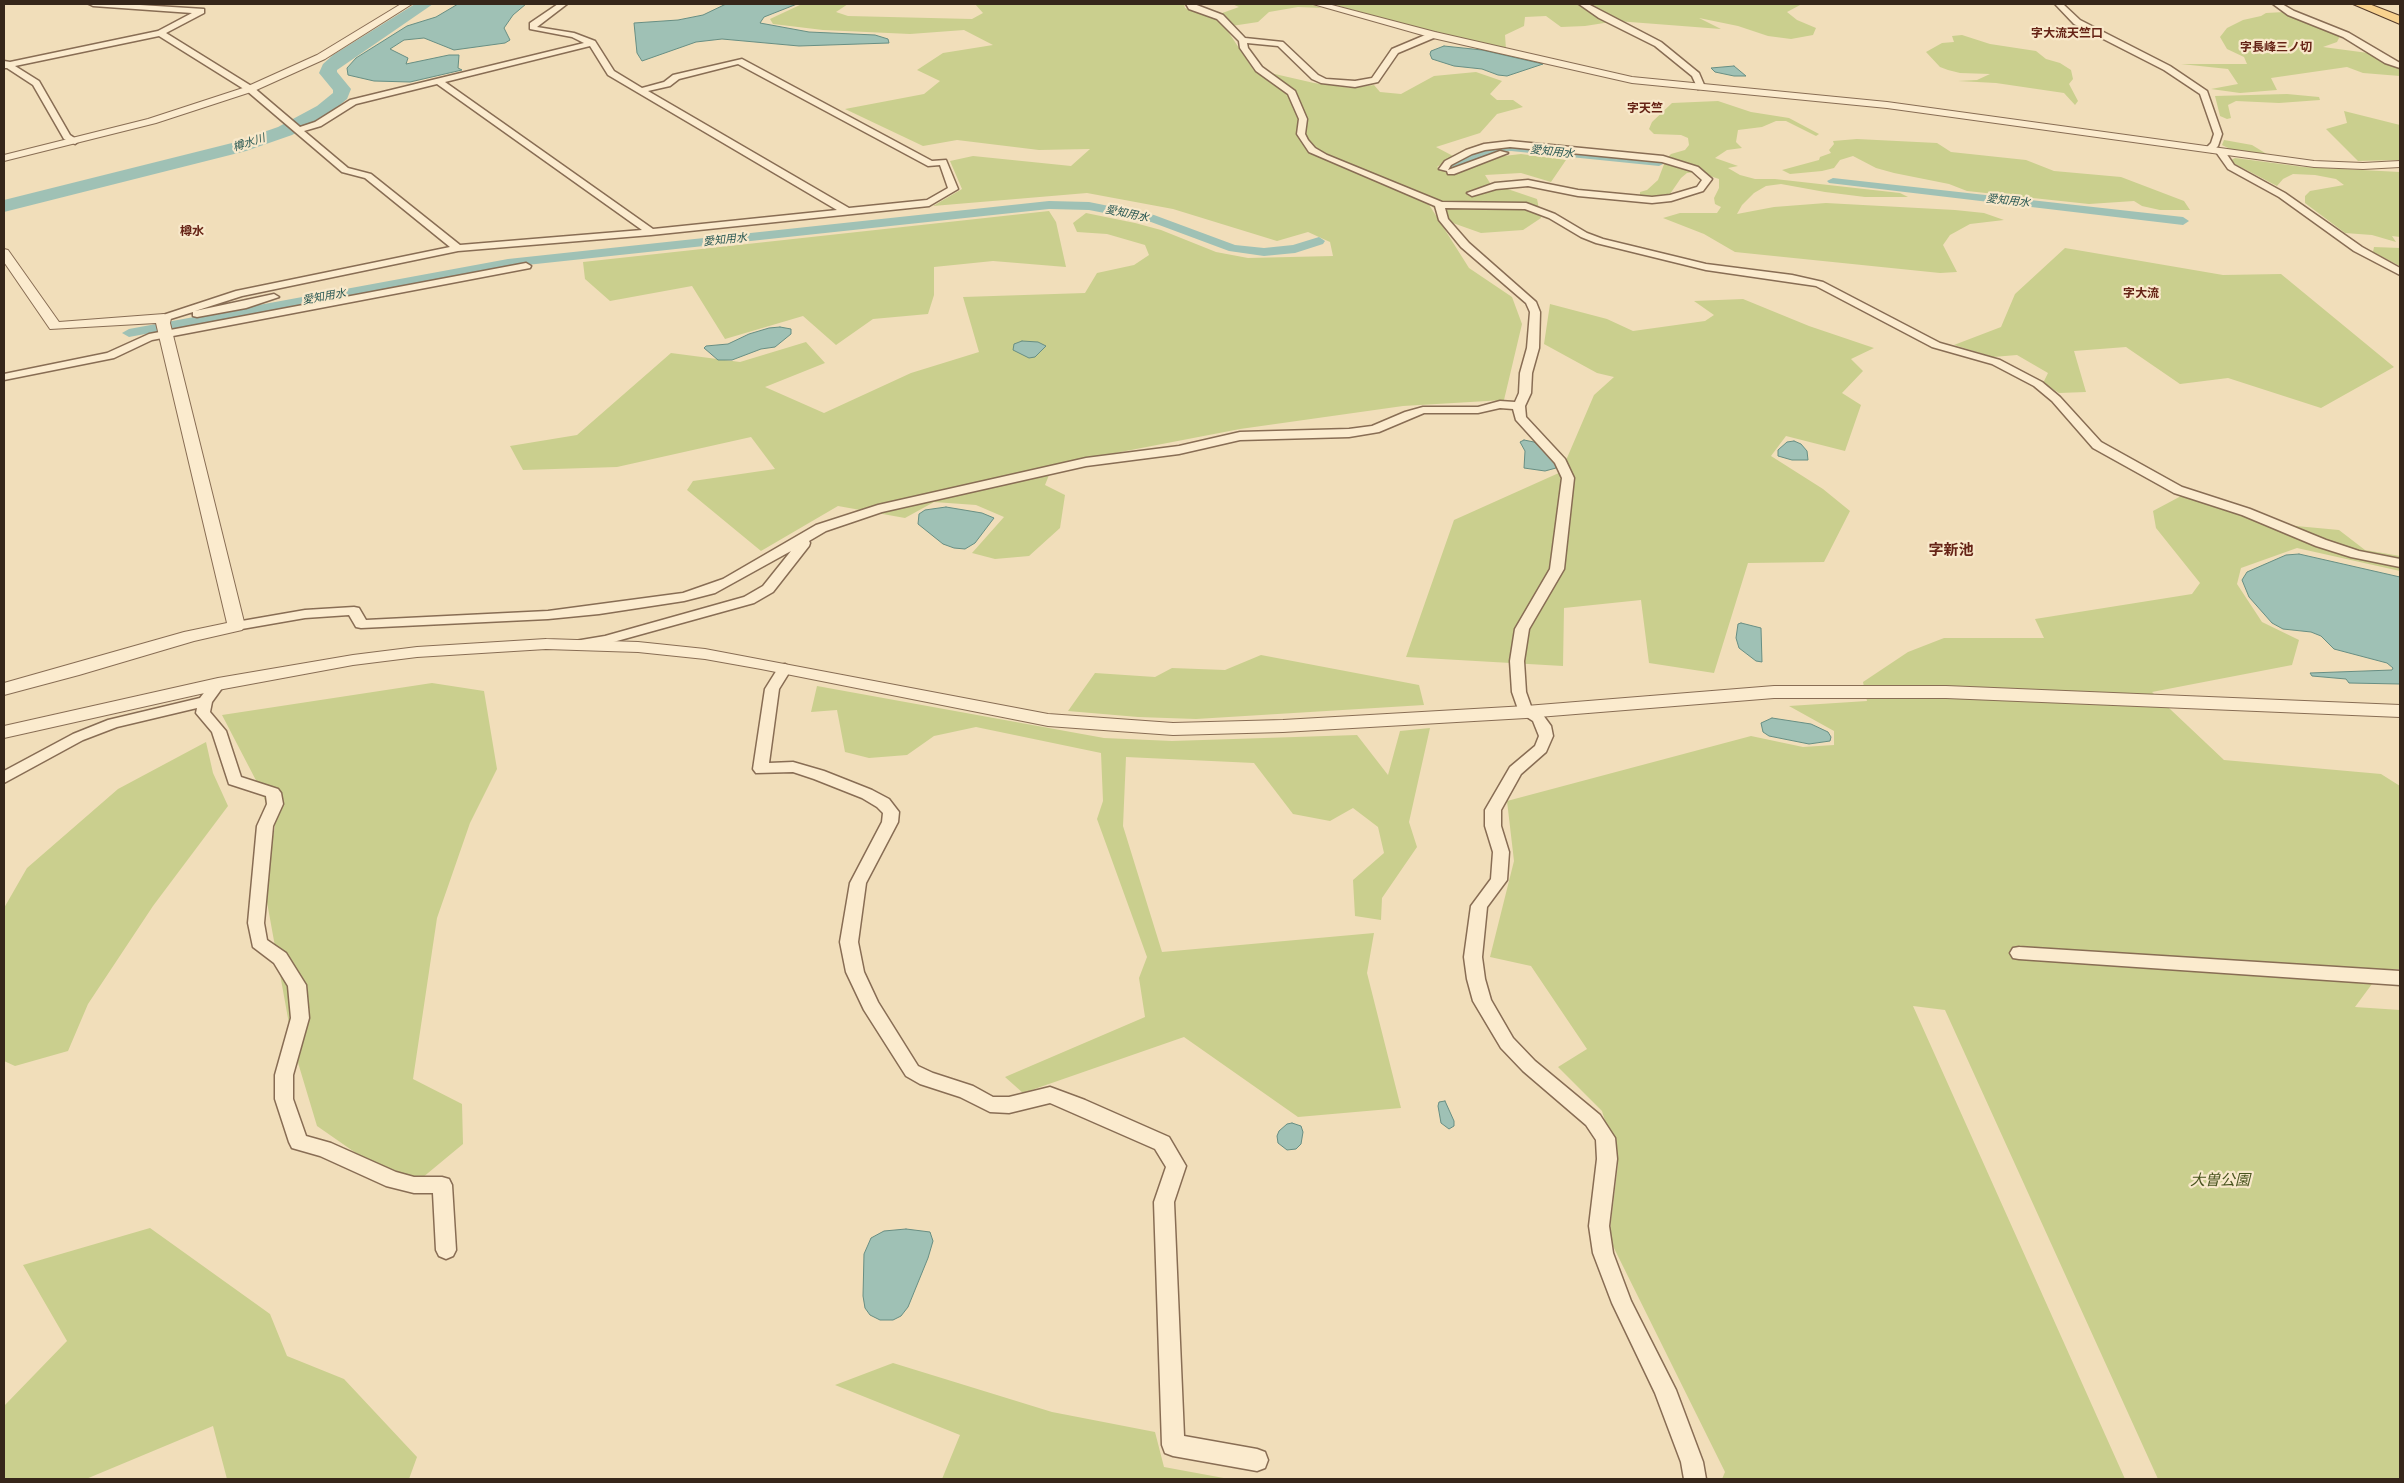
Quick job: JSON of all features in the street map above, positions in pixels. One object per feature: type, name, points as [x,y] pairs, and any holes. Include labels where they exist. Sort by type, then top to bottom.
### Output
[{"type":"main road","points":[[2358,4],[2400,20]]},
{"type":"street","points":[[6,65],[160,33],[201,11],[93,4]]},
{"type":"street","points":[[4,158],[160,119],[250,89],[321,58],[407,4]]},
{"type":"street","points":[[563,4],[538,21],[533,28],[574,35],[592,43],[610,72],[846,211]]},
{"type":"street","points":[[1190,4],[1192,7],[1220,17],[1243,40],[1244,48],[1259,69],[1292,94],[1303,119],[1301,134],[1308,146],[1324,157],[1380,178],[1440,205],[1526,206],[1552,216],[1584,235],[1600,241],[1706,267],[1792,278],[1819,284],[1841,294],[1907,331],[1936,344],[1996,362],[2038,384],[2056,399],[2097,445],[2178,490],[2233,507],[2340,549],[2400,563]]},
{"type":"street","points":[[1318,4],[1433,36],[1600,74],[1701,87],[1887,104],[2314,164],[2363,166],[2400,164]]},
{"type":"street","points":[[1583,4],[1602,16],[1658,44],[1696,75],[1701,87]]},
{"type":"street","points":[[2059,4],[2077,22],[2167,68],[2204,93],[2218,134],[2215,144],[2209,150]]},
{"type":"street","points":[[2276,4],[2291,13],[2346,35],[2388,61],[2400,66]]},
{"type":"street","points":[[160,33],[250,89],[345,170],[368,176],[458,248]]},
{"type":"street","points":[[1243,40],[1280,44],[1315,77],[1324,81],[1355,84],[1374,80],[1395,51],[1433,36]]},
{"type":"street","points":[[295,128],[318,124],[353,102],[592,43]]},
{"type":"street","points":[[164,327],[240,293],[458,248],[651,232],[929,203],[953,189],[942,162],[930,164],[739,61],[676,77],[667,84],[642,90]]},
{"type":"street","points":[[6,65],[36,83],[67,138],[75,141]]},
{"type":"street","points":[[438,82],[651,232]]},
{"type":"street","points":[[1447,170],[1448,163],[1469,152],[1484,147],[1510,144],[1663,159],[1695,169],[1707,179],[1700,188],[1671,198],[1652,200],[1603,196],[1528,183],[1495,186],[1472,193]]},
{"type":"street","points":[[2221,152],[2231,167],[2282,195],[2358,249],[2400,272]]},
{"type":"street","points":[[1440,205],[1440,212],[1444,220],[1465,245],[1531,302],[1535,312],[1533,348],[1526,373],[1525,393],[1519,406],[1520,418],[1562,462],[1568,478],[1557,569],[1522,629],[1517,661],[1519,692],[1526,712],[1538,718],[1544,726],[1546,736],[1541,748],[1515,772],[1493,810],[1493,826],[1500,852],[1499,880],[1478,906],[1473,957],[1476,979],[1482,1001],[1507,1042],[1529,1066],[1593,1120],[1605,1138],[1607,1159],[1600,1226],[1602,1253],[1622,1303],[1665,1390],[1692,1462],[1695,1479]]},
{"type":"street","points":[[4,253],[55,326],[164,327],[218,322],[526,266]]},
{"type":"street","points":[[4,377],[110,356],[149,337],[178,318],[340,282],[352,277],[360,269]]},
{"type":"street","points":[[218,310],[218,322]]},
{"type":"street","points":[[164,327],[236,626]]},
{"type":"street","points":[[4,689],[73,671],[190,636],[305,614],[354,610],[361,624],[548,615],[600,610],[684,597],[710,590],[728,582],[762,560],[783,552],[821,528],[839,520],[878,509],[1086,462],[1179,450],[1252,435],[1319,435],[1369,430],[1423,410],[1478,410],[1500,404],[1519,406]]},
{"type":"street","points":[[577,644],[606,640],[749,600],[768,589],[809,536]]},
{"type":"street","points":[[4,732],[218,684],[352,660],[487,646],[577,644],[638,647],[705,654],[1048,720],[1173,729],[1226,728],[1526,712],[1774,692],[1880,690],[2400,710]]},
{"type":"street","points":[[785,668],[772,689],[761,769],[793,767],[819,775],[867,794],[883,803],[891,812],[890,822],[858,883],[849,942],[855,972],[870,1005],[912,1072],[927,1079],[966,1091],[990,1104],[1009,1105],[1050,1095],[1078,1105],[1162,1143],[1176,1166],[1164,1202],[1172,1445],[1258,1460]]},
{"type":"street","points":[[218,684],[205,701],[204,713],[218,731],[234,780],[273,793],[275,804],[265,826],[256,922],[259,943],[280,958],[288,967],[297,985],[300,1018],[284,1075],[284,1099],[299,1142],[324,1149],[393,1180],[414,1185],[442,1185],[446,1250]]},
{"type":"street","points":[[4,778],[78,737],[114,723],[205,701]]},
{"type":"street","points":[[2019,953],[2400,978]]},
{"type":"green space","points":[[802,4],[848,4],[836,12],[848,16],[972,19],[983,13],[975,4],[1184,4],[1185,8],[1211,17],[1239,7],[1232,4],[1309,4],[1322,8],[1298,7],[1269,12],[1258,22],[1225,27],[1253,69],[1314,83],[1351,88],[1374,85],[1380,92],[1401,94],[1434,76],[1476,72],[1502,81],[1490,94],[1497,100],[1513,100],[1523,107],[1497,114],[1480,133],[1436,147],[1453,156],[1437,167],[1451,173],[1471,168],[1495,157],[1521,154],[1566,160],[1551,182],[1521,173],[1485,175],[1490,183],[1537,199],[1541,218],[1523,230],[1481,233],[1450,222],[1428,203],[1469,268],[1512,297],[1522,324],[1504,400],[1403,406],[1240,429],[1053,465],[1045,485],[1065,495],[1060,528],[1029,556],[995,559],[972,553],[1004,517],[976,505],[934,502],[905,518],[838,506],[761,551],[687,490],[693,481],[775,469],[751,437],[617,467],[523,470],[510,446],[577,435],[671,353],[740,362],[806,342],[825,363],[765,387],[824,413],[911,373],[979,352],[963,297],[1085,293],[1097,273],[1134,265],[1149,255],[1145,245],[1107,234],[1077,232],[1073,223],[1086,213],[1161,230],[1216,252],[1248,258],[1333,256],[1330,242],[1308,232],[1277,241],[1173,209],[1087,193],[933,206],[962,189],[950,161],[973,156],[1071,166],[1090,149],[1039,150],[957,140],[923,146],[845,109],[924,94],[940,81],[917,70],[943,53],[993,45],[964,30],[910,34],[823,30],[773,24],[770,19]]},
{"type":"green space","points":[[1332,4],[1802,4],[1787,12],[1797,20],[1816,28],[1813,35],[1791,39],[1768,36],[1738,26],[1699,18],[1721,29],[1617,21],[1585,26],[1561,27],[1546,16],[1525,17],[1524,26],[1505,35],[1506,49],[1418,28]]},
{"type":"green space","points":[[2284,12],[2341,34],[2337,42],[2323,47],[2368,53],[2384,63],[2400,69],[2400,76],[2363,73],[2347,67],[2271,78],[2277,90],[2240,93],[2211,89],[2238,84],[2228,69],[2181,64],[2247,64],[2244,57],[2227,49],[2220,37],[2227,28],[2243,20],[2266,13]]},
{"type":"green space","points":[[1962,35],[1990,44],[2036,51],[2046,59],[2060,63],[2071,70],[2073,79],[2069,84],[2078,101],[2075,105],[2064,93],[1996,83],[1958,81],[1977,80],[1990,74],[1960,73],[1948,70],[1940,67],[1926,52],[1942,43],[1954,42],[1952,36]]},
{"type":"green space","points":[[2287,94],[2319,97],[2320,100],[2279,103],[2236,101],[2228,105],[2231,118],[2227,119],[2220,116],[2215,96]]},
{"type":"green space","points":[[1718,101],[1751,112],[1789,118],[1819,134],[1816,136],[1786,121],[1776,121],[1762,127],[1738,130],[1736,142],[1742,148],[1727,150],[1715,158],[1738,166],[1728,168],[1740,175],[1755,179],[1775,179],[1900,193],[1908,197],[1865,197],[1781,184],[1766,186],[1754,193],[1742,205],[1737,214],[1774,207],[1826,203],[1955,210],[1984,213],[2004,220],[1970,224],[1950,235],[1943,245],[1957,272],[1940,273],[1735,252],[1704,234],[1663,218],[1680,213],[1717,213],[1721,207],[1715,204],[1714,198],[1719,188],[1719,179],[1698,172],[1687,173],[1681,178],[1670,194],[1655,198],[1640,197],[1640,192],[1647,190],[1658,180],[1666,159],[1671,154],[1685,150],[1689,145],[1688,138],[1681,135],[1654,134],[1649,129],[1652,122],[1672,103]]},
{"type":"green space","points":[[2344,111],[2400,125],[2400,160],[2358,161],[2326,129],[2347,123]]},
{"type":"green space","points":[[1857,139],[1937,143],[1951,152],[2026,160],[2054,171],[2121,177],[2184,201],[2190,210],[2160,210],[2142,206],[2134,201],[2089,204],[1967,191],[1949,184],[1876,168],[1853,156],[1840,160],[1834,168],[1822,171],[1790,174],[1782,170],[1819,160],[1820,157],[1831,153],[1829,150],[1834,144],[1833,141]]},
{"type":"green space","points":[[2224,140],[2252,145],[2270,156],[2234,151],[2222,145]]},
{"type":"green space","points":[[2235,158],[2304,167],[2400,172],[2400,237],[2392,236],[2396,242],[2372,235],[2345,233],[2305,203],[2305,196],[2310,191],[2344,185],[2336,179],[2315,175],[2293,174],[2283,179],[2277,186],[2233,163],[2231,160]]},
{"type":"green space","points":[[1049,211],[1056,222],[1066,267],[993,261],[934,267],[934,295],[928,314],[873,319],[836,345],[803,316],[725,339],[692,286],[610,301],[585,279],[583,262]]},
{"type":"green space","points":[[2374,247],[2400,248],[2400,266],[2373,252]]},
{"type":"green space","points":[[2065,248],[2223,275],[2281,274],[2394,367],[2321,408],[2228,378],[2180,384],[2126,347],[2074,351],[2086,392],[2059,393],[2043,383],[2048,373],[2017,355],[1993,357],[1954,345],[2001,327],[2015,294]]},
{"type":"green space","points":[[1743,299],[1809,326],[1874,348],[1851,359],[1863,371],[1842,393],[1861,405],[1845,451],[1786,436],[1771,456],[1823,489],[1850,511],[1824,562],[1748,563],[1714,673],[1649,663],[1641,600],[1564,608],[1563,666],[1406,657],[1454,520],[1561,472],[1594,395],[1614,377],[1597,373],[1544,344],[1550,304],[1607,319],[1633,331],[1705,321],[1714,315],[1694,301]]},
{"type":"green space","name":"大曽公園","points":[[2183,495],[2264,523],[2339,530],[2365,550],[2400,556],[2400,571],[2297,548],[2241,568],[2237,584],[2262,622],[2299,640],[2292,665],[2152,692],[2224,760],[2381,774],[2400,786],[2400,969],[2383,969],[2355,1007],[2400,1010],[2400,1479],[2158,1479],[1945,1010],[1913,1006],[2125,1479],[1722,1479],[1725,1472],[1609,1238],[1618,1164],[1602,1111],[1558,1067],[1587,1049],[1531,966],[1490,957],[1514,861],[1507,801],[1751,736],[1803,747],[1834,745],[1834,731],[1789,706],[1867,701],[1863,682],[1908,652],[1944,638],[2044,638],[2035,619],[2192,594],[2200,583],[2156,528],[2153,511]]},
{"type":"green space","points":[[1261,655],[1419,685],[1424,705],[1196,719],[1138,717],[1068,711],[1095,673],[1155,677],[1172,668],[1225,670]]},
{"type":"green space","points":[[432,683],[484,691],[497,769],[470,823],[437,918],[413,1079],[462,1104],[463,1144],[422,1178],[376,1167],[317,1126],[293,1046],[263,880],[275,827],[261,790],[222,715]]},
{"type":"green space","points":[[817,686],[1104,738],[1172,741],[1357,735],[1388,775],[1400,731],[1430,728],[1409,822],[1417,847],[1382,898],[1381,920],[1355,916],[1353,880],[1384,853],[1378,827],[1353,808],[1330,821],[1293,814],[1254,763],[1126,757],[1123,826],[1162,952],[1374,933],[1367,973],[1401,1108],[1298,1117],[1184,1037],[1023,1093],[1005,1077],[1145,1017],[1139,978],[1147,957],[1097,819],[1103,801],[1101,753],[976,727],[934,736],[907,755],[869,758],[845,752],[837,710],[811,712]]},
{"type":"green space","points":[[206,742],[213,773],[228,806],[153,906],[88,1004],[68,1051],[15,1066],[4,1061],[4,908],[27,868],[118,789]]},
{"type":"green space","points":[[150,1228],[270,1314],[287,1356],[344,1379],[417,1457],[409,1479],[227,1479],[213,1426],[86,1479],[4,1479],[4,1406],[67,1341],[23,1265]]},
{"type":"green space","points":[[893,1363],[1052,1412],[1155,1432],[1164,1467],[1229,1479],[942,1479],[960,1435],[835,1385]]},
{"type":"water","points":[[458,4],[526,4],[513,15],[504,28],[510,40],[505,43],[454,50],[424,38],[404,40],[390,49],[408,58],[406,64],[449,55],[459,55],[458,68],[462,70],[410,82],[374,81],[348,75],[347,68],[356,58],[407,26],[436,17]]},
{"type":"water","points":[[726,4],[797,4],[764,17],[760,23],[809,32],[875,35],[888,39],[889,43],[799,46],[722,39],[696,42],[642,61],[637,53],[634,23],[678,20],[703,15]]},
{"type":"water","points":[[1444,46],[1482,50],[1543,64],[1507,76],[1498,75],[1482,69],[1454,66],[1432,59],[1431,51]]},
{"type":"water","points":[[1734,66],[1746,76],[1734,76],[1715,72],[1711,68]]},
{"type":"water","points":[[780,327],[791,329],[791,334],[775,347],[761,349],[732,360],[718,360],[704,348],[706,346],[728,344],[749,334]]},
{"type":"water","points":[[1022,341],[1038,342],[1046,346],[1035,357],[1029,358],[1013,350],[1014,344]]},
{"type":"water","points":[[1524,440],[1534,442],[1557,464],[1556,468],[1545,471],[1524,468],[1525,451],[1520,442]]},
{"type":"water","points":[[1794,441],[1801,444],[1807,451],[1808,460],[1792,460],[1778,456],[1778,450],[1787,442]]},
{"type":"water","points":[[946,507],[982,513],[994,518],[975,543],[965,549],[954,548],[943,544],[918,524],[919,514],[925,510]]},
{"type":"water","points":[[2299,554],[2400,577],[2400,684],[2349,683],[2346,679],[2312,676],[2310,673],[2392,670],[2393,668],[2387,663],[2334,649],[2321,636],[2311,632],[2283,629],[2272,623],[2249,597],[2242,580],[2247,572],[2286,555]]},
{"type":"water","points":[[1738,624],[1761,628],[1762,662],[1756,661],[1739,648],[1736,638]]},
{"type":"water","points":[[1772,718],[1811,724],[1828,732],[1831,737],[1830,741],[1809,744],[1769,736],[1763,732],[1761,723]]},
{"type":"water","points":[[1445,1101],[1454,1121],[1454,1126],[1449,1129],[1441,1123],[1438,1106],[1439,1102]]},
{"type":"water","points":[[1292,1123],[1301,1126],[1303,1132],[1301,1144],[1296,1149],[1287,1150],[1278,1143],[1277,1136],[1279,1131],[1287,1124]]},
{"type":"water","points":[[906,1229],[930,1232],[933,1241],[908,1307],[901,1316],[893,1320],[880,1320],[870,1315],[865,1308],[863,1296],[864,1254],[871,1238],[884,1231]]},
{"type":"waterway","name":"樽水川","points":[[4,206],[239,147],[285,131],[323,110],[341,95],[342,89],[328,73],[329,68],[339,59],[425,4]]},
{"type":"waterway","name":"愛知用水","points":[[1449,170],[1490,150],[1511,148],[1659,163]]},
{"type":"waterway","name":"愛知用水","points":[[1833,181],[2183,221]]},
{"type":"waterway","name":"愛知用水","points":[[129,333],[508,263],[1049,205],[1089,206],[1154,219],[1233,248],[1247,250],[1264,252],[1295,249],[1319,241]]},
{"type":"district","name":"字大流天竺口","points":[[2067,34]]},
{"type":"district","name":"字長峰三ノ切","points":[[2276,48]]},
{"type":"district","name":"字天竺","points":[[1645,109]]},
{"type":"district","name":"樽水","points":[[192,232]]},
{"type":"district","name":"字大流","points":[[2141,294]]},
{"type":"district","name":"字新池","points":[[1951,551]]}]
